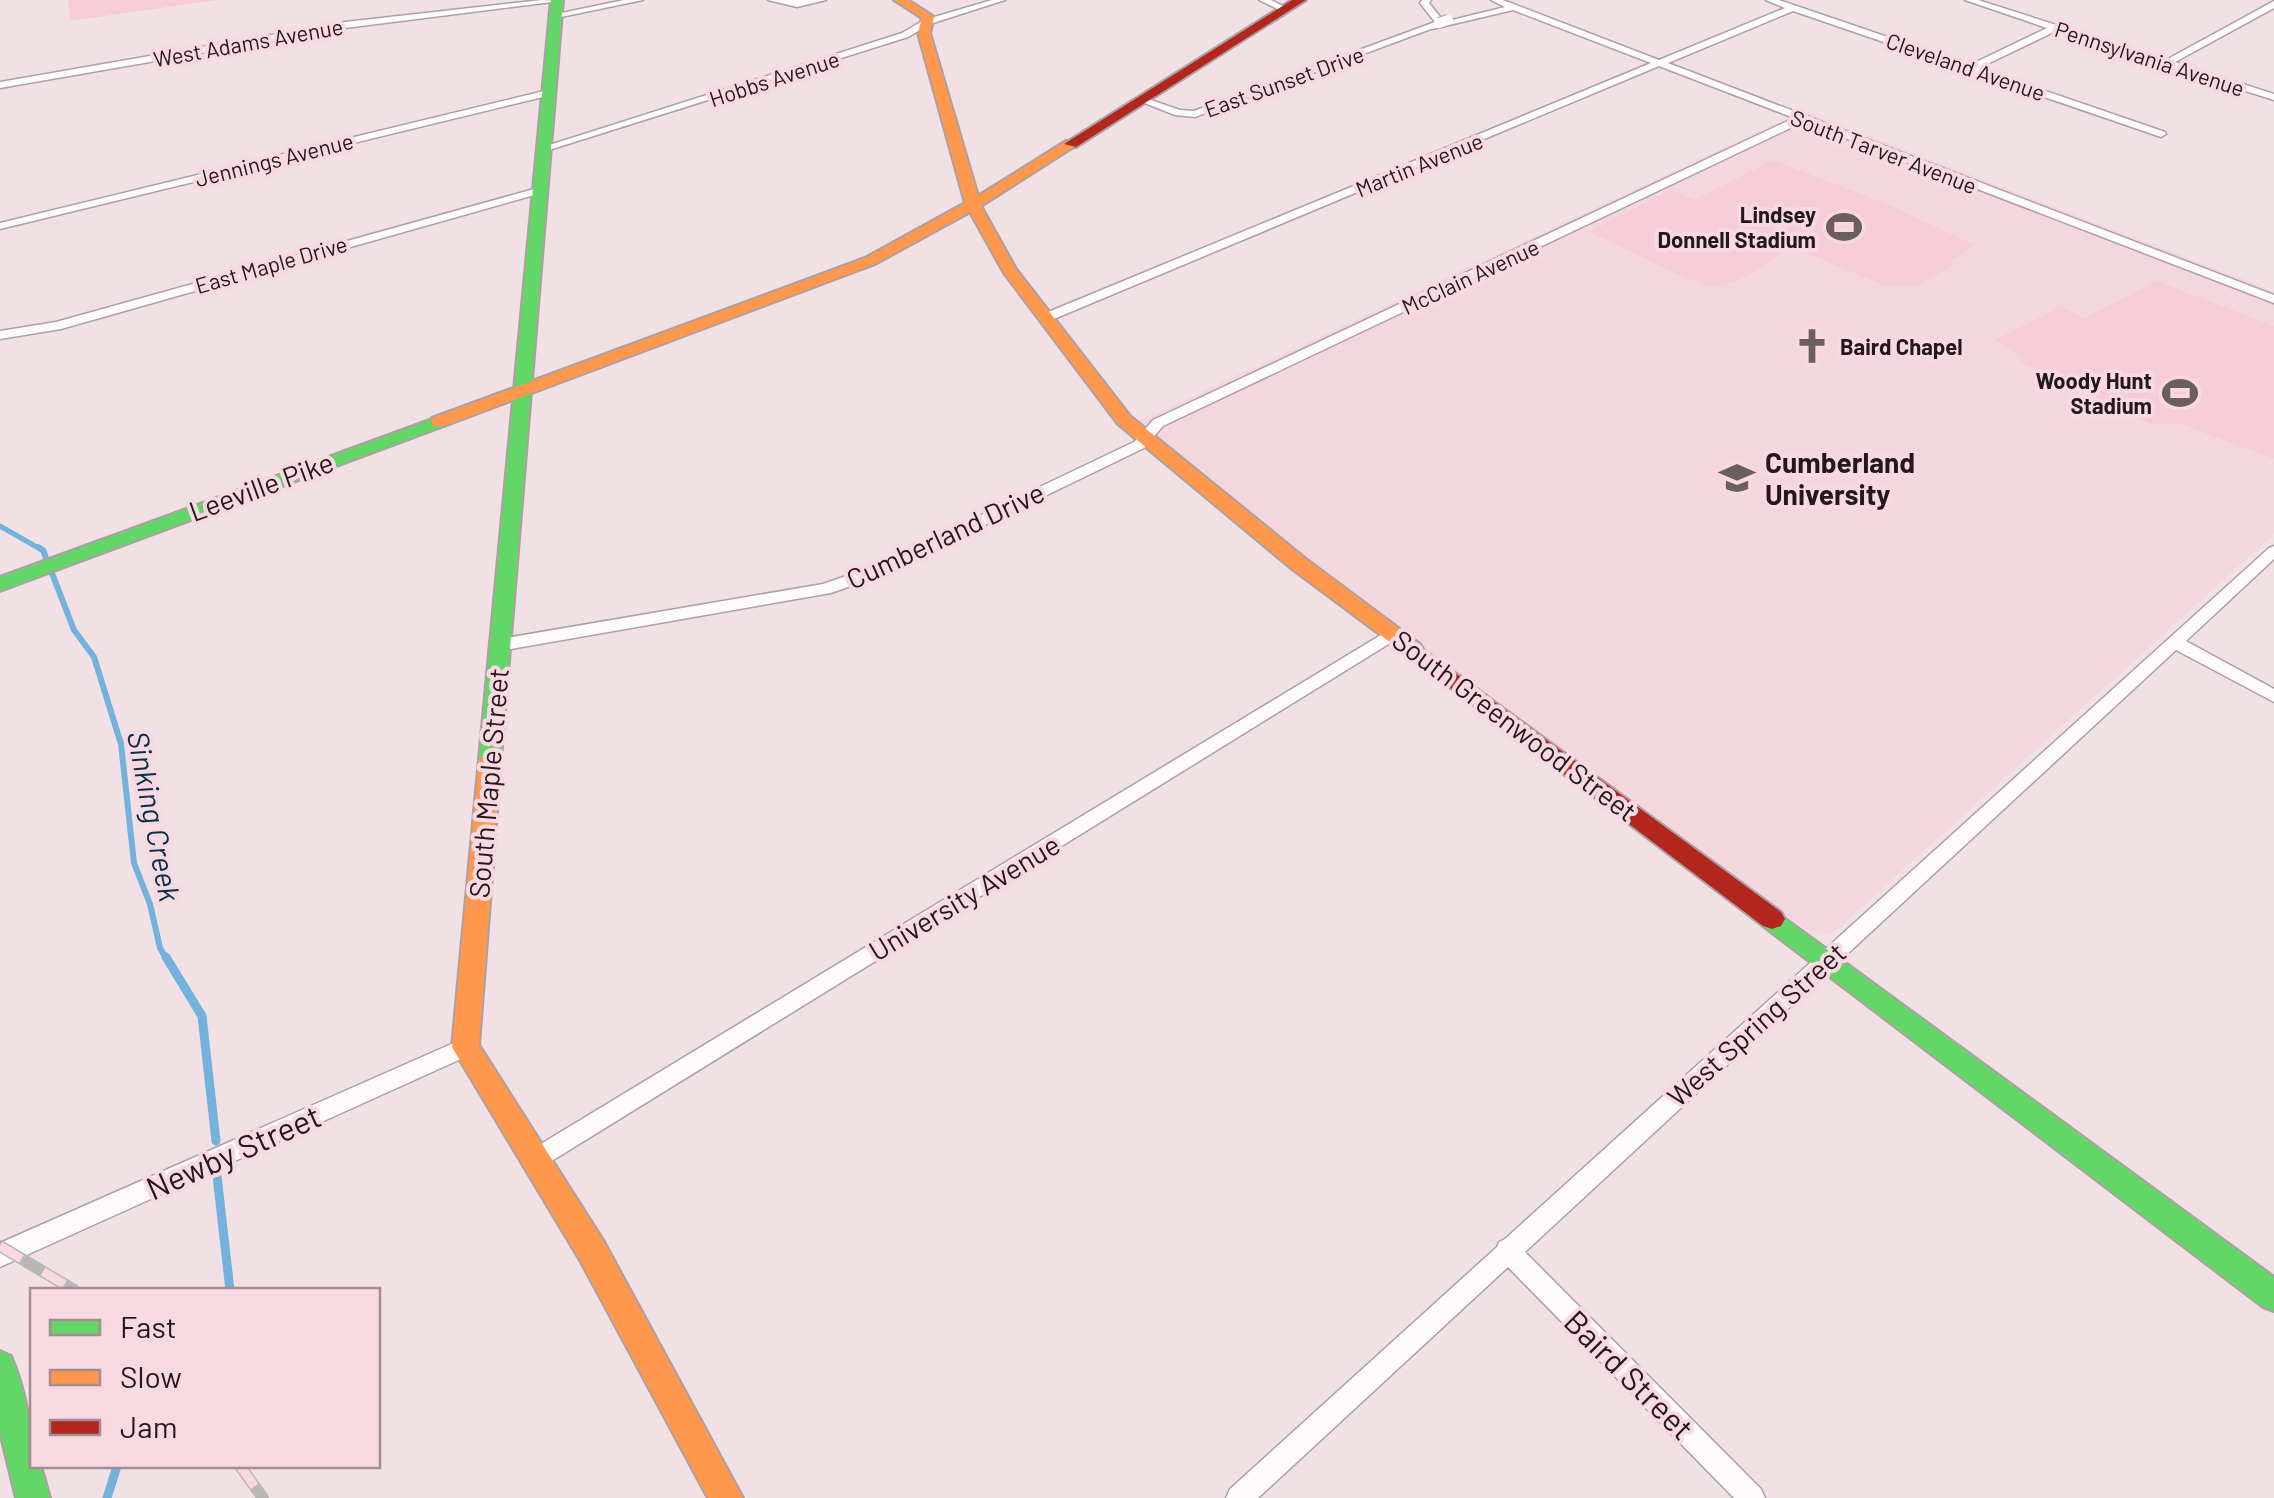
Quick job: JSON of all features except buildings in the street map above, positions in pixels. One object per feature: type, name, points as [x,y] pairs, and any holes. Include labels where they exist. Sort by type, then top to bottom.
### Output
[{"type":"street","name":"West Adams Avenue","points":[[0,84],[364,22],[639,0]]},
{"type":"street","points":[[772,0],[796,4],[822,0]]},
{"type":"street","points":[[900,0],[928,17],[927,22]]},
{"type":"street","name":"Hobbs Avenue","points":[[545,148],[795,72],[905,35],[927,22],[1000,0]]},
{"type":"street","points":[[1427,0],[1424,3],[1432,13],[1445,22]]},
{"type":"street","name":"East Sunset Drive","points":[[1445,22],[1486,0]]},
{"type":"street","name":"South Tarver Avenue","points":[[1495,0],[2274,299]]},
{"type":"street","name":"Cleveland Avenue","points":[[1770,0],[2161,134]]},
{"type":"street","name":"Pennsylvania Avenue","points":[[1968,0],[2274,97]]},
{"type":"street","name":"Leeville Pike","points":[[6,581],[870,261],[973,205],[1142,100],[1283,3]]},
{"type":"street","points":[[2167,63],[2274,4]]},
{"type":"street","name":"South Maple Street","points":[[465,1047],[556,5]]},
{"type":"street","name":"East Sunset Drive","points":[[1142,100],[1180,113],[1196,114],[1445,22],[1514,7]]},
{"type":"street","name":"Martin Avenue","points":[[1045,318],[1792,8]]},
{"type":"street","name":"South Greenwood Street","points":[[927,22],[924,33],[930,57],[973,205],[991,242],[1045,318],[1144,440],[1300,564],[2274,1296]]},
{"type":"street","points":[[1972,68],[2054,28]]},
{"type":"street","name":"Jennings Avenue","points":[[0,226],[548,93]]},
{"type":"street","name":"McClain Avenue","points":[[1144,440],[1158,423],[1802,118]]},
{"type":"street","name":"East Maple Drive","points":[[0,335],[57,326],[541,190]]},
{"type":"street","name":"Cumberland Drive","points":[[500,645],[825,590],[877,571],[1144,440]]},
{"type":"street","name":"West Spring Street","points":[[1239,1498],[2274,552]]},
{"type":"street","name":"University Avenue","points":[[534,1160],[1394,633]]},
{"type":"street","points":[[2174,642],[2274,696]]},
{"type":"street","points":[[465,1047],[592,1251],[726,1498]]},
{"type":"street","name":"Newby Street","points":[[0,1255],[465,1047]]},
{"type":"street","name":"Baird Street","points":[[1507,1250],[1752,1498]]},
{"type":"street","points":[[0,1367],[32,1498]]},
{"type":"shaded area","points":[[68,0],[217,0],[70,21]]},
{"type":"shaded area","name":"Cumberland University","points":[[1803,111],[2274,291],[2274,534],[1832,934],[1809,931],[1394,633],[1135,423]]},
{"type":"shaded area","name":"Lindsey Donnell Stadium","points":[[1773,160],[1884,203],[1975,245],[1950,261],[1954,264],[1917,286],[1883,285],[1789,246],[1781,238],[1786,246],[1762,267],[1742,278],[1711,286],[1589,232],[1671,190],[1694,200]]},
{"type":"shaded area","name":"Woody Hunt Stadium","points":[[2156,281],[2274,326],[2274,459],[2181,424],[2151,424],[2023,363],[2017,352],[1995,340],[2061,307],[2085,318]]},
{"type":"waterway","name":"Sinking Creek","points":[[0,526],[42,550]]},
{"type":"waterway","name":"Sinking Creek","points":[[38,547],[43,550],[74,630],[94,657],[121,744],[134,863],[167,960]]},
{"type":"waterway","name":"Sinking Creek","points":[[166,957],[202,1016],[216,1141]]},
{"type":"waterway","name":"Sinking Creek","points":[[217,1176],[230,1288]]},
{"type":"waterway","name":"Sinking Creek","points":[[107,1498],[116,1468]]},
{"type":"railway","points":[[0,1246],[71,1288]]},
{"type":"railway","points":[[241,1468],[263,1498]]},
{"type":"traffic: fast","points":[[490,759],[557,0]]},
{"type":"traffic: fast","points":[[0,584],[438,422]]},
{"type":"traffic: fast","points":[[1772,919],[2274,1296]]},
{"type":"traffic: fast","points":[[0,1367],[33,1498]]},
{"type":"traffic: slow","points":[[900,0],[928,17],[924,33],[973,205],[1009,270],[1124,420],[1299,564],[1413,649]]},
{"type":"traffic: slow","points":[[438,422],[870,261],[973,205],[1071,144]]},
{"type":"traffic: slow","points":[[490,759],[465,1047],[592,1251],[726,1498]]},
{"type":"traffic: jam","points":[[1071,144],[1300,0]]},
{"type":"traffic: jam","points":[[1413,649],[1772,919]]},
{"type":"place","name":"Lindsey Donnell Stadium","points":[[1844,227]]},
{"type":"place","name":"Baird Chapel","points":[[1812,346]]},
{"type":"place","name":"Woody Hunt Stadium","points":[[2180,393]]},
{"type":"place","name":"Cumberland University","points":[[1737,478]]}]
